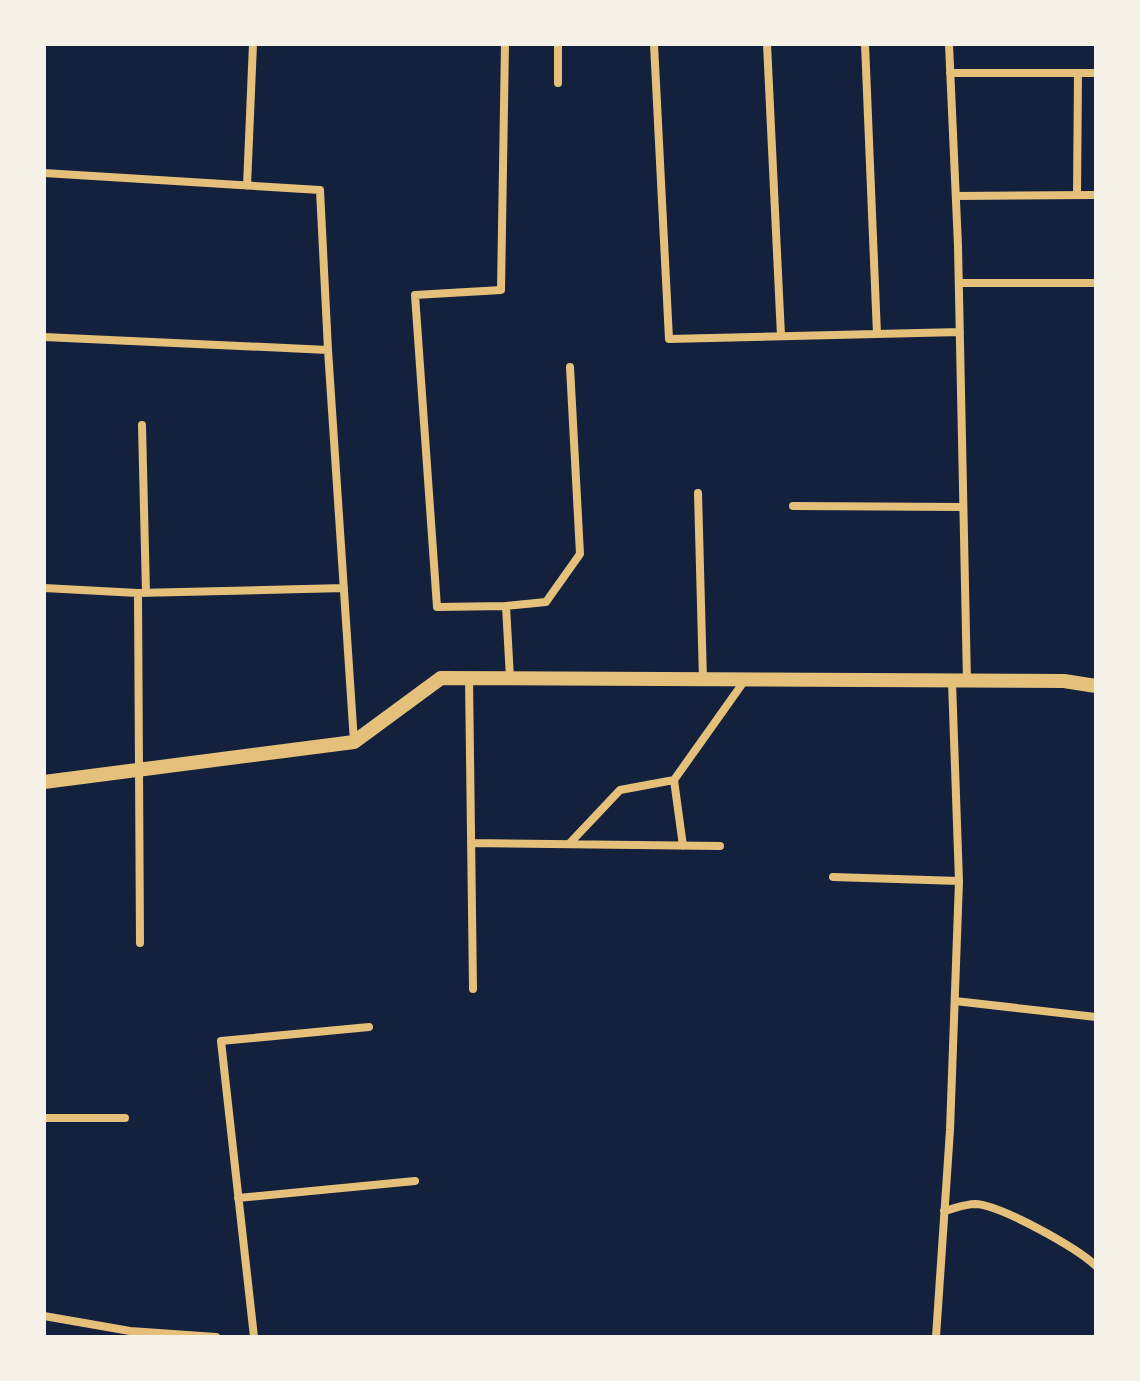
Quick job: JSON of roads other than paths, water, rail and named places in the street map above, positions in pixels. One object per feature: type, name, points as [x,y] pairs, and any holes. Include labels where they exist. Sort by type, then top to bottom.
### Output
[{"type":"street","points":[[247,186],[253,44]]},
{"type":"street","points":[[505,44],[501,290],[415,295],[437,607],[546,602],[580,554],[570,367]]},
{"type":"street","points":[[558,44],[558,83]]},
{"type":"street","points":[[654,44],[669,339],[960,332]]},
{"type":"street","points":[[767,44],[781,336]]},
{"type":"street","points":[[865,44],[877,334]]},
{"type":"street","points":[[936,1337],[959,881],[963,507],[959,283],[949,44]]},
{"type":"street","points":[[950,73],[1096,73]]},
{"type":"street","points":[[1077,195],[1078,73]]},
{"type":"street","points":[[44,173],[320,190],[354,742]]},
{"type":"street","points":[[956,196],[1096,195]]},
{"type":"street","points":[[959,283],[1096,283]]},
{"type":"street","points":[[44,337],[328,350]]},
{"type":"street","points":[[140,943],[138,770],[142,425]]},
{"type":"street","points":[[698,493],[703,680]]},
{"type":"street","points":[[793,506],[963,507]]},
{"type":"street","points":[[44,588],[142,593],[344,588]]},
{"type":"street","points":[[506,606],[510,678]]},
{"type":"street","points":[[44,782],[354,742],[441,678],[1064,681],[1096,686]]},
{"type":"street","points":[[469,678],[473,989]]},
{"type":"street","points":[[683,846],[674,780],[745,680]]},
{"type":"street","points":[[569,844],[620,790],[674,780]]},
{"type":"street","points":[[471,843],[720,846]]},
{"type":"street","points":[[833,877],[959,881]]},
{"type":"street","points":[[955,1001],[1096,1017]]},
{"type":"street","points":[[254,1337],[221,1041],[369,1027]]},
{"type":"street","points":[[44,1118],[125,1118]]},
{"type":"street","points":[[238,1198],[415,1181]]},
{"type":"street","points":[[944,1211],[975,1204],[1017,1218],[1082,1253],[1096,1266]]},
{"type":"street","points":[[44,1316],[130,1331],[216,1337]]}]
